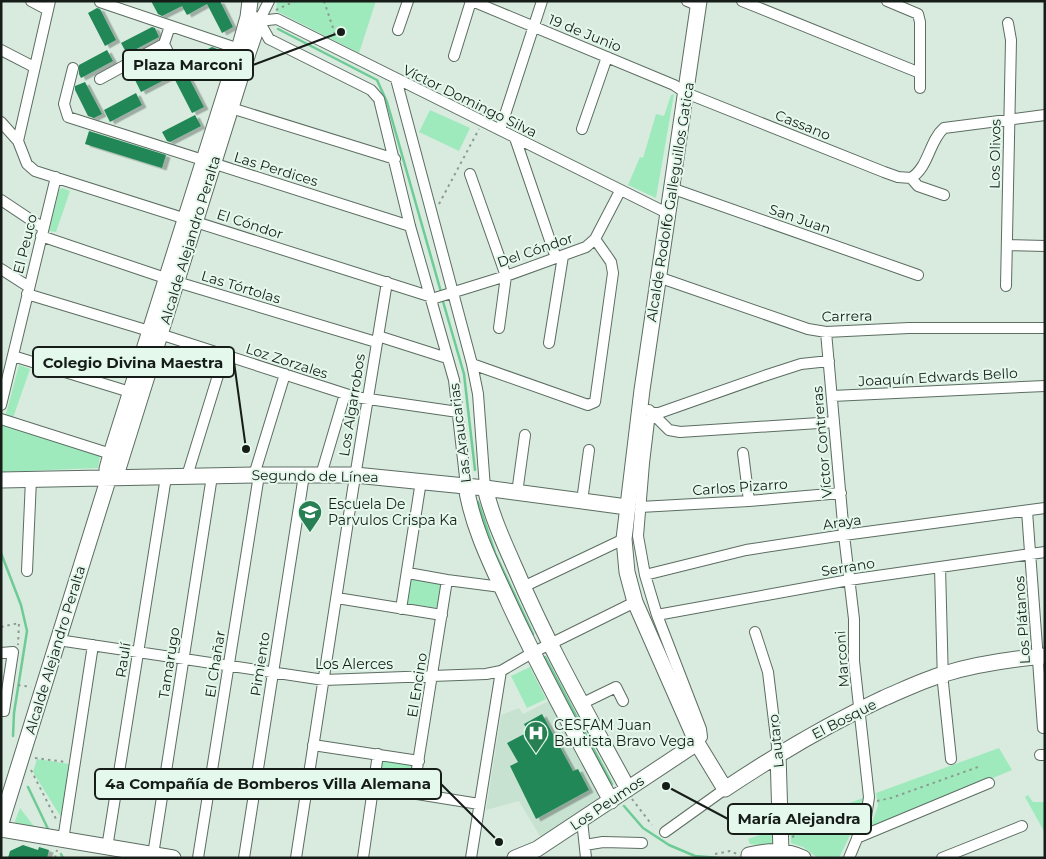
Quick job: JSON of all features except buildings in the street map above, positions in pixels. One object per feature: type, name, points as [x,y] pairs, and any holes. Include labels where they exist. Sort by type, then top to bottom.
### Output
[{"type":"street","points":[[18,141],[49,6],[31,1]]},
{"type":"street","name":"Alcalde Alejandro Peralta","points":[[209,162],[231,108],[254,19],[250,1]]},
{"type":"street","name":"Alcalde Alejandro Peralta","points":[[1,823],[109,477],[118,469],[155,333],[209,162],[239,49],[254,19],[270,1]]},
{"type":"street","points":[[398,30],[408,1]]},
{"type":"street","points":[[454,56],[472,1]]},
{"type":"street","name":"19 de Junio","points":[[472,1],[674,84],[686,93]]},
{"type":"street","points":[[500,130],[542,1]]},
{"type":"street","points":[[742,1],[920,73]]},
{"type":"street","points":[[887,1],[918,14]]},
{"type":"street","points":[[908,1],[918,14],[920,22],[920,88]]},
{"type":"street","points":[[100,2],[239,49]]},
{"type":"street","name":"Alcalde Rodolfo Galleguillos Gatica","points":[[695,3],[686,93],[640,402],[634,507],[645,576],[666,642],[698,717],[702,737],[697,744]]},
{"type":"street","name":"Víctor Domingo Silva","points":[[254,19],[277,20],[667,213]]},
{"type":"street","name":"Las Araucarias","points":[[254,19],[268,39],[376,94],[379,99],[410,226],[433,296],[454,380],[466,486],[474,524],[532,653],[611,801]]},
{"type":"street","name":"Los Olivos","points":[[1006,286],[1011,40],[1008,23]]},
{"type":"street","points":[[100,79],[164,44],[170,26]]},
{"type":"street","points":[[164,44],[176,68]]},
{"type":"street","points":[[1,50],[34,67]]},
{"type":"street","points":[[582,129],[607,57]]},
{"type":"street","name":"Las Perdices","points":[[73,68],[64,104],[68,117],[410,226]]},
{"type":"street","name":"Las Araucarias","points":[[396,79],[433,216],[451,293],[472,364],[478,394],[485,488],[494,520],[550,644],[628,790]]},
{"type":"street","name":"Cassano","points":[[686,93],[884,172],[898,177],[911,178],[918,186],[944,195]]},
{"type":"street","points":[[231,108],[395,159]]},
{"type":"street","points":[[911,178],[920,170],[938,133],[944,128],[1045,116]]},
{"type":"street","name":"El Cóndor","points":[[1,122],[18,141],[24,160],[31,168],[56,178],[433,296]]},
{"type":"street","points":[[515,138],[559,257],[549,343]]},
{"type":"street","points":[[470,174],[506,276],[499,328]]},
{"type":"street","name":"El Peuco","points":[[1,405],[56,178]]},
{"type":"street","name":"San Juan","points":[[672,188],[918,275]]},
{"type":"street","name":"Del Cóndor","points":[[433,296],[451,293],[506,276],[586,247],[595,239],[620,191]]},
{"type":"street","name":"Las Tórtolas","points":[[1,200],[42,232],[171,280],[447,358]]},
{"type":"street","points":[[472,364],[588,405],[592,404],[597,396],[613,273],[610,262],[595,239]]},
{"type":"street","points":[[1007,246],[1045,246]]},
{"type":"street","name":"Loz Zorzales","points":[[1,269],[28,291],[345,394],[367,400],[458,412]]},
{"type":"street","name":"Carrera","points":[[658,276],[808,329],[826,332],[909,328],[1045,328]]},
{"type":"street","name":"Los Algarrobos","points":[[296,858],[387,282]]},
{"type":"street","name":"Víctor Contreras","points":[[826,332],[849,580]]},
{"type":"street","name":"Alcalde Alejandro Peralta","points":[[109,477],[107,469],[130,392],[155,333]]},
{"type":"street","points":[[13,356],[130,392]]},
{"type":"street","points":[[187,476],[224,356]]},
{"type":"street","points":[[652,413],[659,413],[793,367],[829,361]]},
{"type":"street","name":"El Chañar","points":[[198,858],[256,475],[285,374]]},
{"type":"street","name":"Joaquín Edwards Bello","points":[[832,396],[1045,386]]},
{"type":"street","points":[[321,475],[345,394]]},
{"type":"street","points":[[640,402],[669,430],[680,432],[834,422]]},
{"type":"street","name":"Alcalde Rodolfo Galleguillos Gatica","points":[[652,413],[634,507],[624,539],[627,572],[635,602],[697,744],[725,789]]},
{"type":"street","points":[[1,419],[111,454]]},
{"type":"street","points":[[516,492],[526,435]]},
{"type":"street","points":[[582,501],[589,450]]},
{"type":"street","points":[[743,453],[749,501]]},
{"type":"street","name":"Pimiento","points":[[244,858],[304,475]]},
{"type":"street","name":"Segundo de Línea","points":[[1,480],[355,475],[485,488],[634,507]]},
{"type":"street","name":"Tamarugo","points":[[146,855],[183,659],[212,476]]},
{"type":"street","name":"Raulí","points":[[108,848],[166,477]]},
{"type":"street","points":[[26,571],[31,479]]},
{"type":"street","points":[[401,609],[421,481]]},
{"type":"street","name":"Carlos Pizarro","points":[[634,507],[749,501],[841,493]]},
{"type":"street","name":"Araya","points":[[645,576],[746,550],[1045,508]]},
{"type":"street","name":"Los Plátanos","points":[[1027,511],[1042,656],[1043,728]]},
{"type":"street","points":[[523,587],[624,539]]},
{"type":"street","name":"Serrano","points":[[657,615],[849,580],[1045,552]]},
{"type":"street","points":[[940,567],[943,674],[951,759]]},
{"type":"street","points":[[408,573],[501,587]]},
{"type":"street","name":"El Encino","points":[[413,794],[448,580]]},
{"type":"street","name":"Marconi","points":[[849,580],[854,618],[854,661],[869,796],[866,817],[849,858]]},
{"type":"street","points":[[337,598],[442,615]]},
{"type":"street","name":"Los Alerces","points":[[58,640],[324,680],[486,674],[501,671],[532,653],[635,602]]},
{"type":"street","name":"Lautaro","points":[[756,632],[768,672],[778,754],[781,852]]},
{"type":"street","points":[[63,840],[93,645]]},
{"type":"street","points":[[1,653],[13,652],[5,683],[4,711],[1,711]]},
{"type":"street","name":"El Bosque","points":[[665,832],[778,754],[860,709],[943,674],[978,666],[1042,656]]},
{"type":"street","points":[[471,858],[501,671]]},
{"type":"street","points":[[582,704],[616,687],[622,701]]},
{"type":"street","name":"Los Peumos","points":[[515,858],[537,854],[582,820],[697,744]]},
{"type":"street","points":[[313,745],[419,761]]},
{"type":"street","points":[[363,858],[378,754]]},
{"type":"street","points":[[857,838],[989,783]]},
{"type":"street","points":[[374,788],[479,804]]},
{"type":"street","points":[[582,820],[586,858]]},
{"type":"street","points":[[946,857],[1022,826]]},
{"type":"street","points":[[1,829],[146,855],[173,858]]},
{"type":"street","points":[[585,845],[603,842],[642,843]]},
{"type":"street","points":[[745,856],[781,852],[797,854],[803,858]]},
{"type":"path","points":[[324,1],[342,52]]},
{"type":"path","points":[[433,216],[482,122]]},
{"type":"path","points":[[1,627],[19,623],[17,652],[13,655],[13,652]]},
{"type":"path","points":[[5,683],[43,690]]},
{"type":"path","points":[[56,819],[17,772],[35,757],[75,763]]},
{"type":"path","points":[[628,790],[634,802],[652,825]]},
{"type":"path","points":[[715,854],[730,851],[745,856]]},
{"type":"shaded area","name":"CESFAM Juan Bautista Bravo Vega","points":[[549,701],[599,794],[597,799],[541,838],[519,801],[486,810],[501,715],[519,708],[523,714]]},
{"type":"green space","points":[[277,1],[376,1],[359,53],[276,11]]},
{"type":"green space","points":[[674,94],[656,198],[628,185],[640,157],[643,158],[656,114],[664,116],[671,95]]},
{"type":"green space","points":[[430,110],[470,128],[459,151],[419,132]]},
{"type":"green space","points":[[62,188],[70,191],[56,232],[49,231],[59,190]]},
{"type":"green space","points":[[19,365],[30,369],[13,418],[6,414]]},
{"type":"green space","points":[[2,424],[100,456],[98,468],[1,472]]},
{"type":"green space","points":[[410,576],[442,582],[438,608],[407,604]]},
{"type":"green space","points":[[530,667],[546,699],[527,708],[511,676]]},
{"type":"green space","points":[[999,748],[1012,770],[869,830],[878,806],[876,793]]},
{"type":"green space","points":[[383,758],[416,763],[411,790],[378,785]]},
{"type":"green space","points":[[37,759],[69,764],[62,819],[33,772]]},
{"type":"green space","points":[[1028,795],[1033,802],[1045,802],[1045,833],[1025,797]]},
{"type":"green space","points":[[863,798],[859,816],[839,858],[818,858],[803,847],[791,843],[790,825]]},
{"type":"green space","points":[[20,808],[36,829],[17,827],[15,821]]},
{"type":"green space","points":[[775,830],[775,844],[770,846],[750,844],[748,839]]},
{"type":"waterway","points":[[278,29],[377,80],[387,102],[441,292]]},
{"type":"waterway","points":[[442,298],[464,374],[475,470]]},
{"type":"waterway","points":[[478,502],[495,553],[533,634]]},
{"type":"waterway","points":[[1,553],[21,605],[27,631],[14,713],[13,736]]},
{"type":"waterway","points":[[545,657],[612,784]]},
{"type":"waterway","points":[[28,787],[49,831]]},
{"type":"waterway","points":[[624,806],[643,828],[669,845],[695,856],[720,858]]},
{"type":"waterway","points":[[61,854],[63,858]]},
{"type":"place","name":"Plaza Marconi","points":[[341,32]]},
{"type":"place","name":"Colegio Divina Maestra","points":[[246,449]]},
{"type":"place","name":"Escuela De Parvulos Crispa Ka","points":[[310,533]]},
{"type":"place","name":"CESFAM Juan Bautista Bravo Vega","points":[[536,754]]},
{"type":"place","name":"María Alejandra","points":[[666,786]]},
{"type":"place","name":"4a Compañía de Bomberos Villa Alemana","points":[[499,842]]}]
